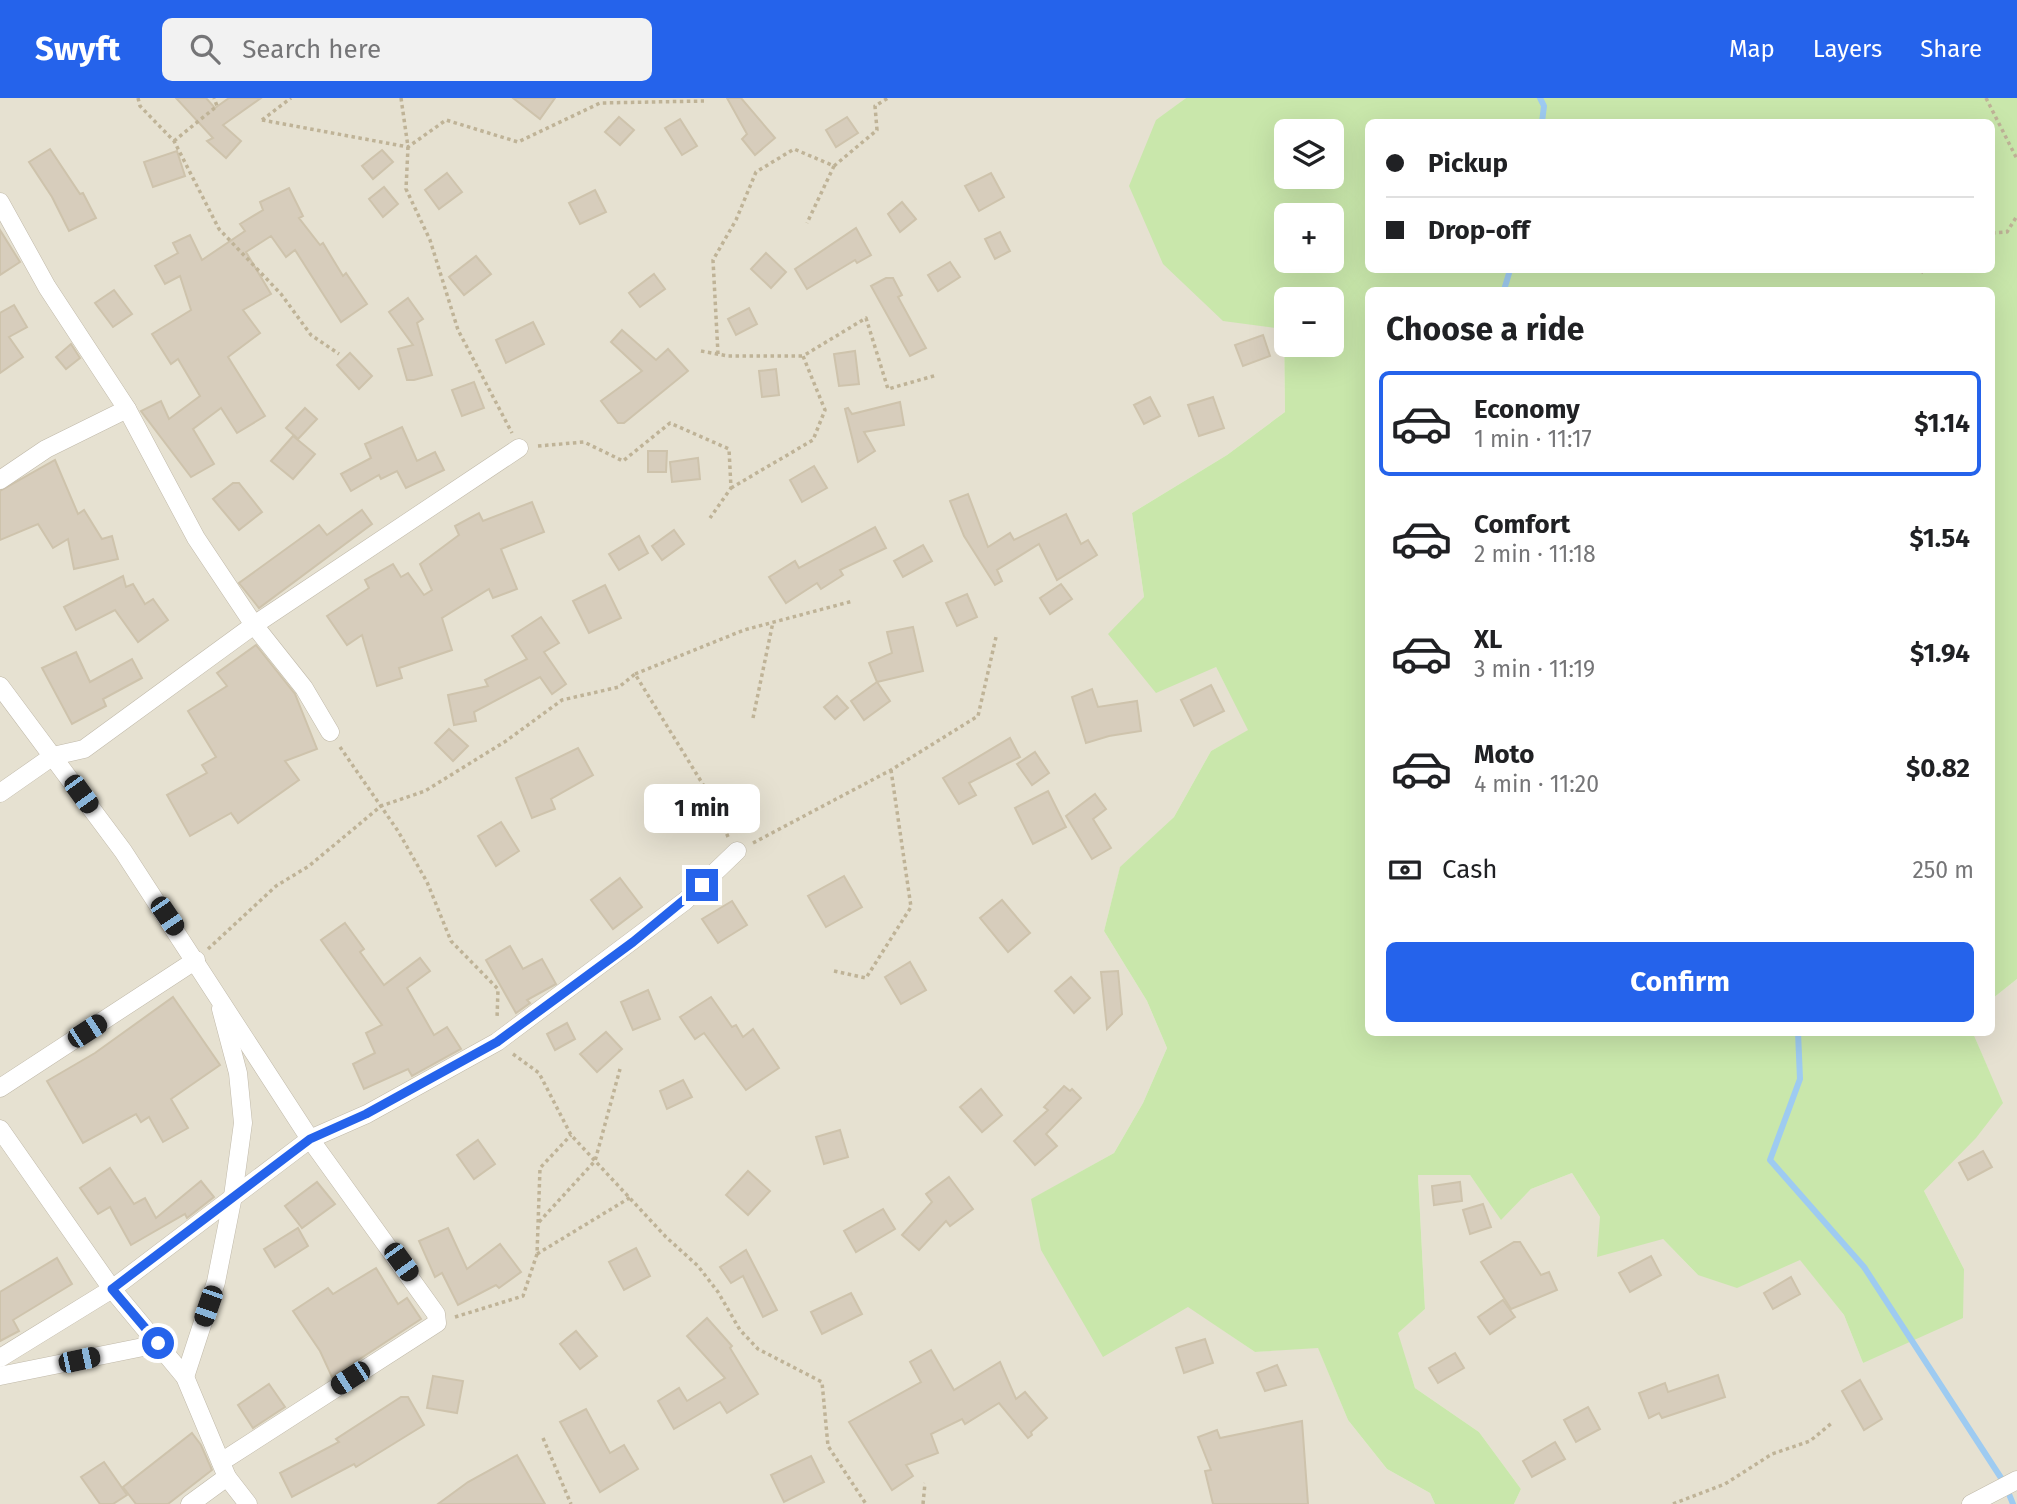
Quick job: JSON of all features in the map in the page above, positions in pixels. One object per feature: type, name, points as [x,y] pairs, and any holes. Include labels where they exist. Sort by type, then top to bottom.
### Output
[{"type":"street","points":[[0,202],[47,287],[127,410],[196,538],[254,625],[304,688],[330,732]]},
{"type":"street","points":[[0,480],[46,449],[127,410]]},
{"type":"street","points":[[0,793],[53,756],[84,748],[254,625],[519,448]]},
{"type":"street","points":[[0,686],[53,756],[196,960],[310,1139],[431,1303],[437,1323],[224,1469],[190,1504]]},
{"type":"street","points":[[0,1358],[112,1289],[310,1139],[366,1114],[497,1042],[685,901],[737,851]]},
{"type":"street","points":[[0,1088],[196,960]]},
{"type":"street","points":[[185,1377],[216,1282],[233,1196],[243,1123],[238,1073],[216,991]]},
{"type":"street","points":[[0,1129],[112,1289],[185,1377],[224,1469],[248,1504]]},
{"type":"street","points":[[0,1376],[158,1343]]},
{"type":"street","points":[[1971,1504],[2017,1480]]},
{"type":"path","points":[[138,98],[140,106],[174,141],[219,229],[281,294],[311,335],[340,354]]},
{"type":"path","points":[[174,141],[217,106],[214,98]]},
{"type":"path","points":[[291,98],[262,120],[408,148],[446,120],[518,142],[600,103],[704,101]]},
{"type":"path","points":[[401,98],[408,148],[406,189],[430,240],[458,330],[519,448],[584,442],[623,461],[670,423],[729,449],[731,488]]},
{"type":"path","points":[[807,223],[834,166],[877,130],[876,106],[888,98]]},
{"type":"path","points":[[1986,98],[2017,159]]},
{"type":"path","points":[[718,354],[713,260],[736,220],[756,172],[794,149],[834,166]]},
{"type":"path","points":[[1995,233],[2007,232],[2017,216]]},
{"type":"path","points":[[701,351],[718,354],[803,356],[866,318],[888,389],[937,376]]},
{"type":"path","points":[[710,518],[731,488],[813,440],[825,410],[803,356]]},
{"type":"path","points":[[196,960],[276,886],[309,866],[381,806],[425,791],[506,741],[562,700],[619,687],[635,674],[744,630],[853,601]]},
{"type":"path","points":[[753,718],[773,622]]},
{"type":"path","points":[[635,674],[715,804],[722,828],[737,851],[891,770],[978,716],[996,636]]},
{"type":"path","points":[[330,732],[381,806],[428,882],[452,941],[498,989],[497,1042],[540,1073],[571,1135],[666,1237],[698,1266],[718,1292],[740,1330],[758,1349],[822,1382],[828,1446],[866,1504]]},
{"type":"path","points":[[834,971],[866,978],[911,907],[891,770]]},
{"type":"path","points":[[538,1222],[595,1161],[620,1069]]},
{"type":"path","points":[[437,1323],[523,1296],[537,1254],[540,1168],[571,1135]]},
{"type":"path","points":[[537,1254],[631,1197]]},
{"type":"path","points":[[1673,1504],[1724,1484],[1772,1454],[1810,1441],[1833,1422]]},
{"type":"path","points":[[543,1438],[571,1504]]},
{"type":"path","points":[[923,1504],[925,1483]]},
{"type":"shaded area","points":[[0,98],[1186,98],[1156,121],[1274,313],[1274,357],[1284,357],[1285,412],[1227,455],[1132,513],[1144,597],[1216,667],[1249,730],[1211,751],[1174,817],[1120,868],[1104,931],[1147,1001],[1167,1048],[1143,1103],[1114,1153],[1032,1199],[1255,1352],[1318,1347],[1348,1420],[1387,1469],[1430,1493],[1435,1504],[0,1504]]},
{"type":"shaded area","points":[[2017,979],[2017,1504],[1514,1504],[1521,1489],[1479,1432],[1415,1388],[1397,1333],[1425,1309],[1418,1175],[1470,1175],[1501,1219],[1531,1189],[1572,1173],[1600,1217],[1663,1239],[1698,1275],[1800,1259],[1844,1315],[1863,1363],[1964,1269],[1924,1191],[1975,1138],[2002,1103],[1974,1036],[1995,1036],[1995,997]]},
{"type":"green space","points":[[1186,98],[2017,98],[2017,979],[1995,997],[1995,287],[1365,287],[1365,1036],[1974,1036],[2003,1103],[1976,1138],[1924,1191],[1964,1269],[1963,1318],[1863,1363],[1844,1315],[1800,1260],[1737,1288],[1698,1275],[1663,1239],[1597,1257],[1600,1217],[1572,1173],[1531,1189],[1501,1220],[1470,1175],[1418,1175],[1425,1309],[1398,1333],[1415,1388],[1479,1432],[1521,1489],[1514,1504],[1435,1504],[1430,1493],[1387,1469],[1348,1420],[1318,1348],[1255,1352],[1188,1307],[1103,1357],[1041,1250],[1031,1199],[1114,1153],[1143,1103],[1167,1048],[1147,1001],[1104,931],[1120,867],[1174,817],[1211,751],[1248,730],[1216,667],[1156,693],[1108,634],[1144,597],[1132,513],[1227,455],[1285,412],[1284,357],[1344,357],[1344,287],[1274,287],[1274,328],[1223,321],[1163,264],[1129,186],[1156,120]]},
{"type":"building","points":[[176,98],[206,98],[215,108],[229,98],[261,98],[223,125],[241,141],[226,158],[207,141],[213,138]]},
{"type":"building","points":[[513,98],[555,98],[540,119]]},
{"type":"building","points":[[727,98],[741,98],[775,138],[755,155],[742,139],[747,134]]},
{"type":"building","points":[[619,117],[634,130],[620,145],[605,132]]},
{"type":"building","points":[[847,117],[858,133],[836,147],[826,130]]},
{"type":"building","points":[[680,119],[697,146],[682,155],[665,128]]},
{"type":"building","points":[[50,149],[80,194],[83,193],[96,218],[69,231],[52,197],[29,162]]},
{"type":"building","points":[[382,150],[393,162],[373,179],[362,166]]},
{"type":"building","points":[[177,151],[185,176],[153,187],[144,162]]},
{"type":"building","points":[[447,173],[462,192],[439,209],[425,190]]},
{"type":"building","points":[[991,173],[1004,197],[979,211],[965,186]]},
{"type":"building","points":[[384,187],[398,204],[383,217],[369,199]]},
{"type":"building","points":[[289,188],[303,216],[299,218],[320,245],[323,243],[343,276],[346,273],[367,304],[341,322],[295,250],[286,257],[271,236],[246,252],[271,294],[243,310],[260,333],[228,357],[265,416],[237,433],[221,408],[193,429],[214,464],[191,477],[141,411],[161,401],[169,419],[200,396],[178,359],[171,364],[152,334],[191,310],[180,276],[165,284],[155,266],[178,253],[173,243],[190,235],[202,260],[245,231],[240,224],[263,210],[260,202]]},
{"type":"building","points":[[595,190],[606,212],[580,224],[569,203]]},
{"type":"building","points":[[902,202],[916,219],[900,232],[888,214]]},
{"type":"building","points":[[856,228],[871,255],[857,263],[855,260],[807,289],[795,269]]},
{"type":"building","points":[[0,230],[20,262],[0,275]]},
{"type":"building","points":[[1000,232],[1010,251],[995,259],[985,239]]},
{"type":"building","points":[[766,253],[786,272],[771,288],[751,269]]},
{"type":"building","points":[[476,256],[491,274],[464,295],[449,277]]},
{"type":"building","points":[[950,262],[960,277],[938,291],[928,275]]},
{"type":"building","points":[[654,274],[665,289],[640,307],[629,293]]},
{"type":"building","points":[[886,278],[893,278],[902,295],[898,297],[926,348],[910,356],[871,286]]},
{"type":"building","points":[[114,290],[132,314],[113,327],[95,303]]},
{"type":"building","points":[[408,298],[423,319],[417,323],[432,375],[414,380],[407,380],[398,349],[413,345],[389,312]]},
{"type":"building","points":[[14,305],[27,327],[9,337],[23,357],[0,373],[0,313]]},
{"type":"building","points":[[749,308],[757,324],[736,335],[728,319]]},
{"type":"building","points":[[533,322],[544,344],[506,363],[496,340]]},
{"type":"building","points":[[622,330],[656,360],[668,349],[688,371],[624,423],[618,423],[601,401],[642,371],[611,342]]},
{"type":"building","points":[[1263,335],[1270,356],[1243,366],[1235,345]]},
{"type":"building","points":[[71,344],[80,358],[66,369],[56,357]]},
{"type":"building","points":[[855,351],[859,384],[839,386],[834,354]]},
{"type":"building","points":[[350,353],[372,376],[359,389],[337,365]]},
{"type":"building","points":[[776,369],[779,395],[762,397],[759,371]]},
{"type":"building","points":[[474,382],[484,408],[462,416],[452,390]]},
{"type":"building","points":[[1150,397],[1160,416],[1144,424],[1134,405]]},
{"type":"building","points":[[1213,397],[1224,428],[1199,436],[1188,405]]},
{"type":"building","points":[[900,402],[904,425],[864,432],[875,451],[858,462],[845,409],[848,408],[852,414]]},
{"type":"building","points":[[305,408],[317,419],[298,439],[286,428]]},
{"type":"building","points":[[402,427],[417,461],[435,452],[444,470],[406,488],[397,471],[381,479],[379,475],[351,491],[341,474],[371,458],[365,444]]},
{"type":"building","points":[[293,436],[315,454],[293,479],[271,461]]},
{"type":"building","points":[[648,451],[667,451],[666,472],[648,472]]},
{"type":"building","points":[[698,458],[700,479],[672,482],[670,462]]},
{"type":"building","points":[[55,460],[78,514],[84,510],[102,539],[112,536],[118,559],[74,569],[68,539],[53,548],[38,524],[0,540],[0,491]]},
{"type":"building","points":[[814,466],[827,488],[802,502],[790,480]]},
{"type":"building","points":[[233,483],[239,483],[262,512],[239,530],[213,499]]},
{"type":"building","points":[[968,494],[988,547],[1010,533],[1014,540],[1066,514],[1081,544],[1088,540],[1097,555],[1057,580],[1039,544],[997,570],[1002,581],[995,585],[964,536],[950,501]]},
{"type":"building","points":[[532,502],[544,532],[501,549],[517,589],[493,598],[489,589],[442,618],[452,650],[399,668],[402,678],[377,686],[362,635],[347,645],[327,616],[369,588],[365,580],[393,564],[401,577],[408,573],[424,595],[432,590],[420,564],[459,535],[455,526],[479,513],[483,521]]},
{"type":"building","points":[[362,510],[372,524],[259,608],[239,583],[319,525],[327,535]]},
{"type":"building","points":[[875,527],[886,548],[840,570],[843,575],[821,589],[817,583],[786,603],[769,577],[795,561],[799,568]]},
{"type":"building","points":[[674,530],[684,544],[662,560],[652,546]]},
{"type":"building","points":[[639,536],[648,553],[619,570],[609,554]]},
{"type":"building","points":[[923,545],[932,561],[903,577],[894,561]]},
{"type":"building","points":[[123,576],[126,587],[133,584],[145,604],[153,599],[168,620],[138,642],[115,610],[76,630],[64,607]]},
{"type":"building","points":[[1061,584],[1072,599],[1050,614],[1040,598]]},
{"type":"building","points":[[605,585],[621,618],[589,633],[573,601]]},
{"type":"building","points":[[967,594],[977,617],[957,626],[946,603]]},
{"type":"building","points":[[541,617],[559,643],[544,652],[566,684],[552,694],[540,677],[474,712],[476,721],[454,725],[448,695],[488,686],[485,680],[527,659],[512,636]]},
{"type":"building","points":[[913,627],[923,671],[877,682],[869,663],[892,653],[887,632]]},
{"type":"building","points":[[256,645],[295,694],[317,749],[285,761],[299,780],[238,823],[231,813],[190,836],[167,795],[207,773],[202,765],[216,757],[188,711],[227,686],[217,673]]},
{"type":"building","points":[[76,652],[90,682],[132,659],[142,678],[103,699],[106,706],[72,724],[42,668]]},
{"type":"building","points":[[877,682],[890,701],[864,720],[851,701]]},
{"type":"building","points":[[1211,685],[1224,711],[1194,726],[1181,700]]},
{"type":"building","points":[[1092,689],[1098,707],[1137,701],[1141,731],[1086,743],[1072,697]]},
{"type":"building","points":[[837,696],[848,708],[835,719],[824,707]]},
{"type":"building","points":[[449,729],[468,746],[453,761],[435,743]]},
{"type":"building","points":[[1010,738],[1020,757],[969,783],[976,795],[959,804],[943,778]]},
{"type":"building","points":[[578,748],[593,775],[551,799],[555,809],[532,818],[516,778]]},
{"type":"building","points":[[1035,752],[1049,773],[1032,785],[1017,764]]},
{"type":"building","points":[[1048,791],[1066,827],[1033,844],[1015,808]]},
{"type":"building","points":[[1095,794],[1106,809],[1093,819],[1111,848],[1092,859],[1066,816]]},
{"type":"building","points":[[501,822],[519,851],[496,866],[478,836]]},
{"type":"building","points":[[844,876],[862,907],[826,927],[808,896]]},
{"type":"building","points":[[620,878],[642,907],[613,929],[591,900]]},
{"type":"building","points":[[1002,900],[1030,933],[1008,952],[980,918]]},
{"type":"building","points":[[732,901],[747,925],[718,943],[702,919]]},
{"type":"building","points":[[345,923],[364,949],[360,952],[384,985],[420,958],[430,971],[407,988],[434,1035],[447,1027],[461,1049],[412,1076],[408,1069],[364,1089],[353,1064],[375,1053],[366,1033],[382,1025],[321,940]]},
{"type":"building","points":[[510,946],[523,969],[542,959],[556,984],[527,1000],[530,1003],[516,1013],[486,960]]},
{"type":"building","points":[[910,962],[926,990],[901,1004],[885,977]]},
{"type":"building","points":[[1118,971],[1122,1014],[1107,1029],[1101,972]]},
{"type":"building","points":[[1071,977],[1090,998],[1074,1013],[1055,991]]},
{"type":"building","points":[[648,990],[660,1019],[633,1030],[621,1002]]},
{"type":"building","points":[[173,997],[220,1065],[171,1099],[188,1128],[163,1142],[149,1117],[141,1122],[136,1114],[83,1143],[47,1081],[95,1053]]},
{"type":"building","points":[[711,997],[732,1027],[736,1025],[743,1037],[753,1029],[779,1068],[746,1090],[704,1033],[695,1039],[680,1017]]},
{"type":"building","points":[[567,1023],[575,1039],[555,1050],[547,1034]]},
{"type":"building","points":[[606,1032],[622,1049],[597,1072],[580,1054]]},
{"type":"building","points":[[683,1080],[692,1097],[667,1109],[660,1091]]},
{"type":"building","points":[[1064,1086],[1070,1091],[1072,1089],[1081,1098],[1046,1134],[1057,1146],[1035,1165],[1014,1141],[1048,1110],[1044,1107]]},
{"type":"building","points":[[981,1089],[1002,1115],[982,1132],[960,1107]]},
{"type":"building","points":[[840,1130],[848,1157],[824,1164],[816,1137]]},
{"type":"building","points":[[478,1140],[495,1164],[474,1179],[457,1155]]},
{"type":"building","points":[[1983,1151],[1992,1167],[1968,1180],[1959,1163]]},
{"type":"building","points":[[110,1168],[134,1204],[145,1198],[156,1218],[201,1181],[214,1197],[187,1218],[185,1214],[131,1245],[110,1207],[98,1214],[80,1188]]},
{"type":"building","points":[[748,1171],[770,1191],[748,1215],[726,1195]]},
{"type":"building","points":[[949,1177],[973,1209],[950,1226],[946,1221],[919,1250],[902,1235],[932,1202],[926,1194]]},
{"type":"building","points":[[317,1182],[335,1204],[302,1228],[285,1206]]},
{"type":"building","points":[[1460,1182],[1462,1201],[1434,1205],[1432,1186]]},
{"type":"building","points":[[1483,1204],[1491,1227],[1470,1234],[1463,1210]]},
{"type":"building","points":[[883,1209],[895,1229],[856,1252],[844,1231]]},
{"type":"building","points":[[298,1228],[308,1246],[275,1267],[264,1249]]},
{"type":"building","points":[[448,1228],[467,1269],[500,1244],[521,1272],[499,1288],[496,1285],[458,1305],[442,1273],[435,1277],[419,1241]]},
{"type":"building","points":[[1514,1242],[1520,1242],[1541,1275],[1549,1272],[1557,1290],[1511,1309],[1481,1262]]},
{"type":"building","points":[[636,1248],[650,1276],[624,1290],[609,1262]]},
{"type":"building","points":[[746,1250],[777,1310],[763,1317],[743,1276],[731,1283],[720,1267]]},
{"type":"building","points":[[1651,1256],[1661,1275],[1630,1292],[1619,1273]]},
{"type":"building","points":[[57,1258],[72,1284],[13,1320],[19,1331],[0,1341],[0,1292]]},
{"type":"building","points":[[376,1268],[398,1304],[407,1298],[421,1319],[332,1377],[320,1351],[293,1311],[328,1288],[333,1294]]},
{"type":"building","points":[[1791,1277],[1800,1294],[1773,1309],[1764,1293]]},
{"type":"building","points":[[851,1293],[862,1314],[822,1334],[811,1312]]},
{"type":"building","points":[[1503,1300],[1515,1317],[1490,1334],[1478,1317]]},
{"type":"building","points":[[707,1318],[732,1346],[730,1348],[758,1394],[727,1413],[720,1402],[674,1429],[658,1401],[679,1388],[687,1401],[725,1378],[687,1336]]},
{"type":"building","points":[[576,1331],[597,1356],[580,1369],[560,1344]]},
{"type":"building","points":[[1205,1339],[1213,1363],[1184,1373],[1176,1348]]},
{"type":"building","points":[[931,1350],[954,1390],[1000,1362],[1016,1399],[1025,1392],[1047,1418],[1028,1438],[999,1403],[965,1424],[962,1419],[931,1434],[938,1453],[906,1465],[913,1476],[892,1490],[849,1422],[921,1382],[910,1362]]},
{"type":"building","points":[[1455,1353],[1464,1368],[1438,1383],[1429,1368]]},
{"type":"building","points":[[1277,1365],[1286,1385],[1265,1391],[1257,1373]]},
{"type":"building","points":[[1718,1375],[1725,1397],[1662,1418],[1659,1413],[1649,1418],[1639,1393],[1665,1383],[1668,1392]]},
{"type":"building","points":[[433,1376],[463,1381],[457,1413],[427,1408]]},
{"type":"building","points":[[1860,1380],[1882,1419],[1864,1430],[1842,1391]]},
{"type":"building","points":[[269,1384],[285,1407],[253,1428],[238,1405]]},
{"type":"building","points":[[401,1397],[408,1397],[424,1425],[356,1467],[354,1464],[292,1497],[280,1473],[339,1442],[336,1439]]},
{"type":"building","points":[[1588,1407],[1600,1429],[1576,1442],[1564,1420]]},
{"type":"building","points":[[586,1409],[610,1453],[624,1445],[638,1469],[600,1492],[560,1422]]},
{"type":"building","points":[[1302,1421],[1308,1504],[1213,1504],[1205,1471],[1211,1470],[1198,1437],[1217,1430],[1220,1438]]},
{"type":"building","points":[[192,1433],[201,1445],[212,1470],[168,1504],[136,1504],[123,1487]]},
{"type":"building","points":[[1555,1442],[1565,1459],[1532,1477],[1523,1461]]},
{"type":"building","points":[[517,1455],[545,1504],[438,1504],[468,1482]]},
{"type":"building","points":[[811,1456],[824,1482],[784,1502],[771,1475]]},
{"type":"building","points":[[104,1462],[127,1495],[113,1504],[100,1504],[81,1477]]},
{"type":"waterway","points":[[1540,98],[1544,106],[1542,119]]},
{"type":"waterway","points":[[1505,287],[1509,273]]},
{"type":"waterway","points":[[1798,1036],[1800,1079],[1770,1160],[1864,1267],[2005,1484],[2013,1504]]},
{"type":"route","points":[[158,1343],[112,1289],[310,1139],[411,1091],[497,1042],[633,942],[702,885]]}]
